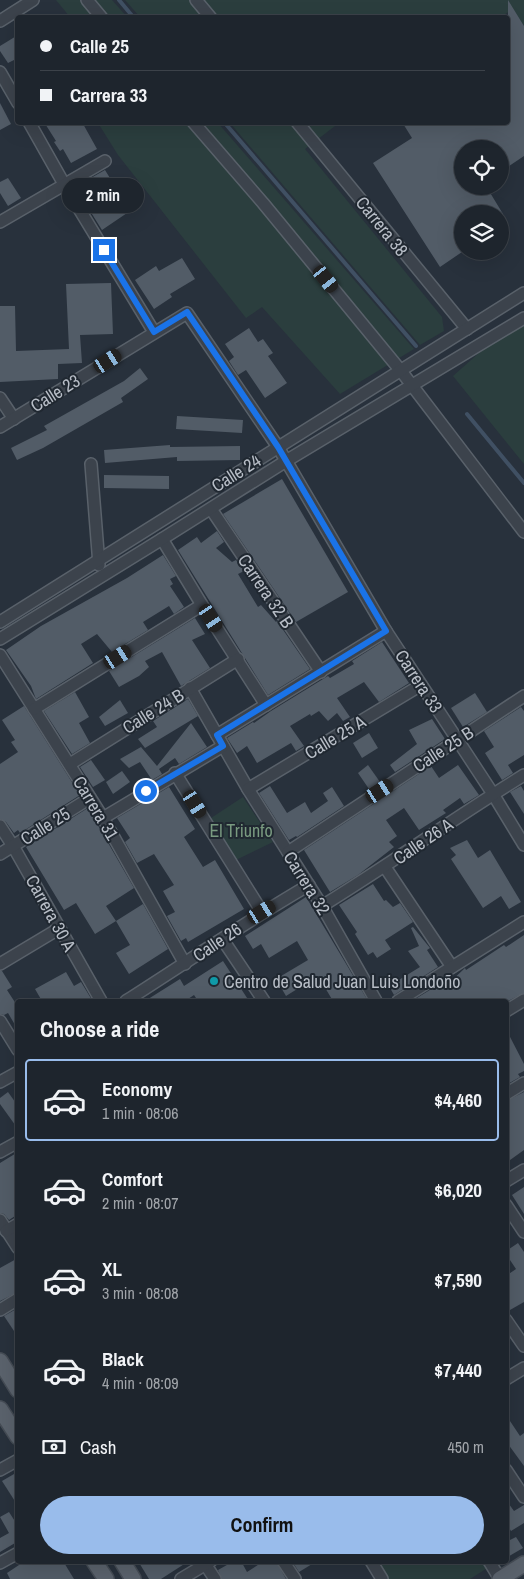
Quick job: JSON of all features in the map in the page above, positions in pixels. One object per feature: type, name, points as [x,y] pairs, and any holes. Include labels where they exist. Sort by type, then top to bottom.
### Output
[{"type":"main road","points":[[0,1361],[15,1380]]},
{"type":"main road","points":[[0,1409],[15,1432]]},
{"type":"main road","points":[[96,1564],[106,1579]]},
{"type":"main road","points":[[124,1564],[133,1579]]},
{"type":"main road","points":[[500,1579],[524,1564]]},
{"type":"street","points":[[0,21],[33,0]]},
{"type":"street","points":[[87,0],[100,15]]},
{"type":"street","points":[[196,0],[208,15]]},
{"type":"street","points":[[0,72],[15,98]]},
{"type":"street","points":[[31,125],[64,184],[154,332]]},
{"type":"street","points":[[196,125],[263,202],[401,371],[524,532]]},
{"type":"street","name":"Carrera 38","points":[[299,125],[467,329]]},
{"type":"street","points":[[0,222],[105,161]]},
{"type":"street","name":"Calle 24","points":[[0,622],[524,293]]},
{"type":"street","name":"Calle 23","points":[[0,427],[187,312]]},
{"type":"street","name":"Carrera 33","points":[[187,312],[278,447],[386,631],[493,794],[524,845]]},
{"type":"street","name":"Calle 24","points":[[0,639],[162,540],[286,461],[524,318]]},
{"type":"street","points":[[447,342],[445,350],[448,356],[456,359]]},
{"type":"street","points":[[369,391],[378,390],[384,393],[382,403]]},
{"type":"street","points":[[0,398],[14,419]]},
{"type":"street","points":[[91,464],[101,577]]},
{"type":"street","name":"Carrera 32 B","points":[[211,509],[321,672]]},
{"type":"street","points":[[162,540],[266,705]]},
{"type":"street","points":[[34,708],[202,605]]},
{"type":"street","points":[[217,735],[386,631]]},
{"type":"street","name":"Carrera 31","points":[[0,655],[103,818],[185,964]]},
{"type":"street","name":"Calle 24 B","points":[[70,764],[238,659]]},
{"type":"street","name":"Calle 25 A","points":[[248,789],[421,685]]},
{"type":"street","name":"Carrera 32","points":[[190,688],[248,789],[322,906],[375,999]]},
{"type":"street","name":"Calle 25 B","points":[[288,852],[524,696]]},
{"type":"street","points":[[103,818],[223,746]]},
{"type":"street","points":[[175,774],[262,912]]},
{"type":"street","name":"Calle 26 A","points":[[322,906],[385,868],[493,794],[524,776]]},
{"type":"street","name":"Calle 25","points":[[0,854],[90,798]]},
{"type":"street","name":"Carrera 30 A","points":[[0,826],[100,999]]},
{"type":"street","points":[[385,868],[452,967]]},
{"type":"street","name":"Calle 26","points":[[129,999],[223,940],[262,912],[309,885]]},
{"type":"street","points":[[401,999],[524,922]]},
{"type":"street","points":[[0,964],[60,928]]},
{"type":"street","points":[[223,940],[263,999]]},
{"type":"street","points":[[509,1009],[524,1000]]},
{"type":"street","points":[[0,1021],[15,1045]]},
{"type":"street","points":[[0,1082],[15,1074]]},
{"type":"street","points":[[509,1092],[524,1083]]},
{"type":"street","points":[[0,1152],[15,1144]]},
{"type":"street","points":[[509,1179],[524,1170]]},
{"type":"street","points":[[509,1210],[524,1232]]},
{"type":"street","points":[[0,1220],[15,1244]]},
{"type":"street","points":[[6,1231],[15,1226]]},
{"type":"street","points":[[0,1310],[15,1300]]},
{"type":"street","points":[[509,1324],[524,1346]]},
{"type":"street","points":[[509,1377],[524,1368]]},
{"type":"street","points":[[0,1470],[15,1462]]},
{"type":"street","points":[[509,1474],[524,1496]]},
{"type":"street","points":[[0,1563],[15,1554]]},
{"type":"street","points":[[181,1579],[203,1564]]},
{"type":"street","points":[[207,1564],[215,1579]]},
{"type":"street","points":[[285,1564],[295,1579]]},
{"type":"street","points":[[373,1564],[382,1579]]},
{"type":"street","points":[[491,1564],[500,1579]]},
{"type":"green space","points":[[56,0],[112,0],[125,15],[68,15]]},
{"type":"green space","points":[[125,0],[524,0],[524,26],[513,9],[504,15],[138,15]]},
{"type":"green space","points":[[99,125],[220,125],[414,349],[340,394],[262,307],[246,318],[118,155]]},
{"type":"green space","points":[[232,125],[336,125],[305,149],[442,317],[444,331],[420,345]]},
{"type":"green space","points":[[524,313],[524,464],[453,376]]},
{"type":"green space","name":"El Triunfo","points":[[243,797],[273,842],[236,860],[211,818]]},
{"type":"green space","points":[[377,1564],[492,1565],[470,1579],[386,1579]]},
{"type":"building","points":[[508,0],[524,26],[524,156],[509,166],[509,140],[454,140],[454,195],[491,195],[498,205],[454,205],[454,257],[440,267],[373,163],[412,138],[404,125],[510,125],[510,15],[508,15]]},
{"type":"building","points":[[15,37],[15,60],[8,63],[0,51],[0,46]]},
{"type":"building","points":[[0,103],[11,124],[0,130]]},
{"type":"building","points":[[46,125],[84,125],[97,149],[71,163],[63,149],[60,151],[54,142],[56,141]]},
{"type":"building","points":[[105,170],[113,183],[111,184],[130,211],[102,230],[75,187]]},
{"type":"building","points":[[8,178],[21,198],[8,206],[0,193],[0,182]]},
{"type":"building","points":[[182,258],[195,279],[170,294],[172,297],[154,309],[135,280],[156,266],[159,271]]},
{"type":"building","points":[[111,283],[113,334],[80,335],[82,363],[58,364],[58,379],[0,382],[0,306],[15,306],[16,351],[69,349],[66,284]]},
{"type":"building","points":[[249,328],[258,342],[263,339],[273,353],[268,356],[287,383],[265,398],[246,370],[238,375],[229,361],[234,357],[225,344]]},
{"type":"building","points":[[140,368],[148,379],[121,398],[123,402],[43,448],[17,460],[11,448],[47,430],[44,426],[124,381]]},
{"type":"building","points":[[177,416],[243,420],[242,433],[176,429]]},
{"type":"building","points":[[170,445],[170,447],[240,446],[240,460],[177,461],[177,457],[105,463],[104,450]]},
{"type":"building","points":[[104,475],[169,476],[169,489],[104,488]]},
{"type":"building","points":[[282,479],[348,592],[296,622],[223,514]]},
{"type":"building","points":[[217,531],[224,542],[216,548],[232,562],[236,560],[244,571],[238,574],[258,607],[261,605],[277,621],[310,669],[268,695],[178,550],[197,537],[201,543]]},
{"type":"building","points":[[163,555],[176,576],[170,579],[173,584],[170,586],[184,607],[174,614],[169,606],[143,622],[148,630],[112,652],[97,634],[81,644],[93,663],[36,699],[31,686],[6,650],[41,626],[127,578]]},
{"type":"building","points":[[195,618],[205,634],[192,640],[210,668],[181,686],[162,652],[145,661],[149,667],[139,676],[119,687],[109,671]]},
{"type":"building","points":[[382,642],[409,683],[379,702],[364,682],[337,698],[350,717],[343,721],[337,713],[328,721],[319,711],[290,726],[304,746],[296,751],[291,743],[257,763],[247,746],[237,753],[227,738],[328,676],[330,678],[354,664],[352,661]]},
{"type":"building","points":[[75,692],[89,717],[79,723],[90,743],[72,754],[44,711]]},
{"type":"building","points":[[475,693],[487,712],[463,727],[451,708]]},
{"type":"building","points":[[188,699],[198,716],[145,748],[138,739],[157,727],[153,721]]},
{"type":"building","points":[[120,700],[128,713],[105,726],[99,717]]},
{"type":"building","points":[[24,706],[80,795],[20,833],[18,830],[14,833],[6,822],[0,819],[0,764],[18,752],[11,742],[15,740],[2,720]]},
{"type":"building","points":[[521,707],[524,711],[524,755],[508,765],[513,773],[502,780],[485,753],[494,747],[484,731]]},
{"type":"building","points":[[432,719],[445,739],[395,772],[390,765],[417,744],[409,730]]},
{"type":"building","points":[[191,723],[207,747],[179,764],[175,758],[159,769],[162,774],[152,780],[140,762],[129,768],[120,759],[141,747],[157,766]]},
{"type":"building","points":[[369,733],[378,748],[362,758],[353,743]]},
{"type":"building","points":[[91,760],[105,780],[93,787],[80,767]]},
{"type":"building","points":[[368,765],[380,782],[369,789],[358,773]]},
{"type":"building","points":[[458,765],[479,795],[464,804],[460,798],[443,810],[446,813],[419,830],[404,808],[386,820],[397,836],[389,842],[394,847],[358,875],[330,892],[304,850],[431,766],[439,778]]},
{"type":"building","points":[[122,771],[130,782],[113,794],[106,782]]},
{"type":"building","points":[[270,786],[287,813],[305,802],[311,813],[328,801],[323,793],[332,787],[344,806],[297,837],[289,840],[259,793]]},
{"type":"building","points":[[521,786],[524,791],[524,814],[510,792]]},
{"type":"building","points":[[169,787],[195,829],[184,837],[203,867],[215,860],[244,909],[188,942],[186,938],[181,941],[167,916],[175,912],[163,891],[174,885],[154,854],[137,863],[125,842],[130,838],[117,818]]},
{"type":"building","points":[[88,808],[134,888],[106,906],[116,921],[95,934],[76,903],[64,910],[26,847]]},
{"type":"building","points":[[467,840],[478,858],[490,850],[521,902],[509,909],[501,896],[483,908],[451,859],[456,855],[450,848]]},
{"type":"building","points":[[373,884],[384,901],[386,900],[393,907],[400,903],[413,922],[385,940],[391,949],[377,958],[373,952],[368,955],[355,934],[357,932],[339,905]]},
{"type":"building","points":[[306,897],[367,999],[332,999],[318,976],[286,996],[276,979],[308,960],[297,941],[269,958],[261,944],[253,949],[245,936]]},
{"type":"building","points":[[143,904],[168,949],[129,974],[116,953],[130,945],[116,921]]},
{"type":"building","points":[[413,927],[430,948],[427,950],[438,967],[394,995],[389,986],[420,967],[408,951],[419,946],[411,928]]},
{"type":"building","points":[[524,935],[524,993],[509,1000],[415,999],[446,980],[448,984],[465,968],[466,970],[504,945],[506,947]]},
{"type":"building","name":"Centro de Salud Juan Luis Londoño","points":[[223,961],[248,999],[197,999],[194,995],[188,999],[148,999],[180,979],[184,986]]},
{"type":"building","points":[[0,971],[2,971],[12,987],[7,990],[15,1002],[15,1025],[8,1013],[0,1014]]},
{"type":"building","points":[[66,972],[74,986],[81,982],[91,999],[41,999],[35,989]]},
{"type":"building","points":[[509,1035],[524,1064],[524,1071],[518,1074],[520,1077],[509,1083]]},
{"type":"building","points":[[8,1092],[15,1102],[15,1125],[0,1104],[0,1098]]},
{"type":"building","points":[[524,1092],[524,1150],[509,1161],[509,1100]]},
{"type":"building","points":[[15,1154],[15,1216],[9,1220],[4,1214],[0,1213],[0,1163]]},
{"type":"building","points":[[524,1187],[524,1214],[512,1195]]},
{"type":"building","points":[[518,1243],[524,1252],[524,1302],[510,1310],[509,1274],[516,1269],[509,1258],[509,1249]]},
{"type":"building","points":[[15,1260],[15,1294],[0,1301],[0,1268]]},
{"type":"building","points":[[15,1310],[15,1332],[4,1316]]},
{"type":"building","points":[[509,1420],[520,1436],[524,1433],[524,1466],[509,1445]]},
{"type":"building","points":[[14,1474],[15,1476],[15,1501],[2,1481]]},
{"type":"building","points":[[509,1504],[514,1511],[524,1505],[524,1523],[511,1531],[509,1528]]},
{"type":"building","points":[[9,1512],[15,1521],[15,1543],[0,1552],[0,1538],[9,1533],[0,1517]]},
{"type":"building","points":[[516,1537],[523,1548],[509,1556],[509,1540]]},
{"type":"building","points":[[20,1564],[65,1564],[74,1579],[10,1579],[7,1573]]},
{"type":"building","points":[[140,1564],[184,1564],[161,1579],[149,1579]]},
{"type":"building","points":[[229,1564],[243,1564],[247,1572],[259,1564],[278,1564],[286,1579],[222,1579],[218,1570]]},
{"type":"building","points":[[294,1564],[312,1564],[299,1572]]},
{"type":"waterway","points":[[119,0],[132,15]]},
{"type":"waterway","points":[[227,125],[416,346]]},
{"type":"waterway","points":[[467,414],[524,483]]},
{"type":"place","name":"Centro de Salud Juan Luis Londoño","points":[[214,981]]},
{"type":"route","points":[[104,250],[154,332],[187,312],[278,447],[386,631],[217,735],[223,746],[146,791]]}]
